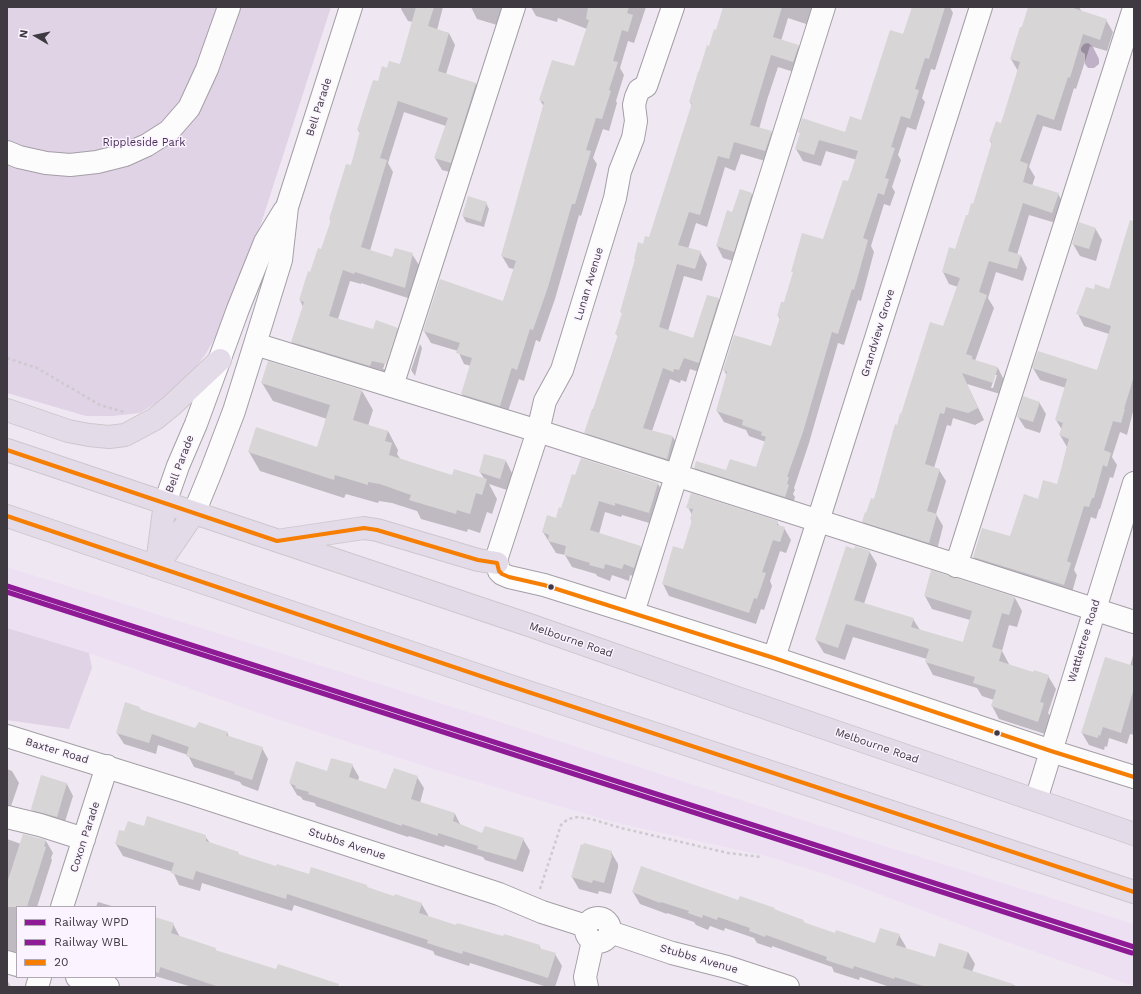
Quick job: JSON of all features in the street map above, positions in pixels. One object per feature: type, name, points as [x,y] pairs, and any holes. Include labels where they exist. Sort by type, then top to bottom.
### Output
[{"type":"highway","points":[[7,410],[68,431],[109,438],[125,435],[155,419],[220,360]]},
{"type":"highway","name":"Melbourne Road","points":[[7,450],[532,626],[1134,834]]},
{"type":"highway","name":"Bell Parade","points":[[157,568],[165,503]]},
{"type":"highway","name":"Bell Parade","points":[[157,568],[194,512]]},
{"type":"highway","points":[[7,516],[157,568],[501,683],[1134,892]]},
{"type":"highway","points":[[277,541],[364,528],[377,530],[478,560],[497,563]]},
{"type":"highway","points":[[1036,800],[1134,817]]},
{"type":"street","points":[[7,152],[19,157],[46,163],[70,165],[97,162],[125,155],[169,131],[189,108],[207,69],[228,7]]},
{"type":"street","name":"Bell Parade","points":[[194,512],[234,411],[255,344],[281,260],[286,207],[351,7]]},
{"type":"street","points":[[392,386],[514,7]]},
{"type":"street","name":"Lunan Avenue","points":[[497,563],[497,557],[538,431],[545,401],[562,370],[615,198],[620,171],[633,138],[636,121],[634,105],[636,97],[639,90],[646,86],[673,7]]},
{"type":"street","points":[[633,613],[824,7]]},
{"type":"street","name":"Grandview Grove","points":[[774,658],[981,7]]},
{"type":"street","points":[[956,566],[1134,8]]},
{"type":"street","name":"Bell Parade","points":[[165,503],[238,309],[265,242],[286,207]]},
{"type":"street","points":[[255,344],[538,431],[818,522],[1134,622]]},
{"type":"street","name":"Wattletree Road","points":[[1036,800],[1134,483]]},
{"type":"street","points":[[497,563],[499,571],[505,576],[544,585],[774,658],[1051,751],[1134,777]]},
{"type":"street","name":"Baxter Road","points":[[7,736],[107,766]]},
{"type":"street","name":"Coxon Parade","points":[[62,906],[107,766]]},
{"type":"street","name":"Stubbs Avenue","points":[[107,766],[492,892],[596,933],[727,966],[788,987]]},
{"type":"street","points":[[7,817],[40,825],[84,839]]},
{"type":"street","points":[[587,987],[585,977],[596,933]]},
{"type":"street","points":[[80,978],[108,987]]},
{"type":"path","points":[[7,358],[37,368],[100,405],[129,414]]},
{"type":"path","points":[[533,908],[561,825],[568,819],[578,817],[590,818],[621,828],[728,853],[761,857]]},
{"type":"shaded area","points":[[1088,43],[1093,47],[1099,59],[1099,64],[1094,68],[1088,68],[1085,64],[1085,54],[1081,51],[1084,44]]},
{"type":"shaded area","points":[[7,567],[1134,924],[1134,986],[1004,941],[828,875],[766,856],[613,822],[440,771],[270,717],[89,653],[7,628]]},
{"type":"green space","name":"Rippleside Park","points":[[7,7],[331,7],[247,267],[227,317],[205,355],[188,377],[167,396],[140,413],[113,416],[86,416],[7,393]]},
{"type":"green space","points":[[7,628],[89,653],[92,668],[69,729],[7,720]]},
{"type":"building","points":[[416,7],[434,7],[428,26],[449,33],[438,71],[476,83],[451,163],[434,158],[448,118],[398,101],[380,158],[387,160],[361,247],[392,257],[395,248],[413,253],[405,288],[355,272],[354,274],[343,270],[329,316],[373,329],[376,320],[398,328],[386,364],[372,361],[370,366],[291,342],[304,302],[299,300],[308,271],[310,272],[318,248],[321,249],[331,220],[329,219],[346,164],[351,165],[360,131],[357,130],[373,80],[378,81],[382,66],[387,68],[389,61],[400,64]]},
{"type":"building","points":[[588,7],[629,7],[627,13],[633,15],[628,32],[622,30],[613,61],[618,62],[609,90],[611,91],[602,119],[596,118],[586,150],[591,151],[575,204],[572,204],[548,287],[533,330],[530,329],[517,370],[512,368],[511,370],[500,406],[461,394],[472,358],[456,353],[460,343],[423,331],[440,279],[503,301],[516,261],[501,256],[544,102],[539,100],[552,60],[574,66],[589,20],[586,19]]},
{"type":"building","points":[[723,7],[782,7],[773,37],[799,45],[793,62],[771,55],[750,125],[772,131],[765,151],[734,142],[729,159],[718,156],[700,215],[689,212],[678,245],[701,251],[695,269],[677,264],[659,327],[693,338],[707,295],[719,298],[699,363],[684,358],[679,370],[674,369],[673,372],[663,368],[643,428],[673,436],[667,459],[584,433],[618,335],[615,334],[622,313],[620,312],[635,259],[638,242],[643,244],[645,236],[649,237],[692,103],[689,102],[698,72],[707,45],[709,46],[714,29],[716,30]]},
{"type":"building","points":[[912,7],[945,7],[929,59],[925,58],[915,89],[919,90],[910,119],[901,116],[891,147],[895,148],[885,178],[889,179],[884,195],[878,193],[863,238],[868,240],[854,290],[852,289],[838,334],[832,332],[803,432],[787,477],[789,477],[787,484],[789,485],[785,497],[694,468],[696,461],[726,470],[730,459],[756,467],[766,437],[761,435],[762,432],[742,425],[743,420],[716,411],[727,372],[723,370],[734,335],[771,346],[780,317],[777,316],[781,302],[784,302],[802,233],[823,239],[843,180],[848,181],[858,151],[819,140],[814,155],[795,149],[800,133],[798,132],[802,118],[845,132],[850,116],[861,120],[890,30],[903,34]]},
{"type":"building","points":[[1028,7],[1070,7],[1107,19],[1100,40],[1083,34],[1070,78],[1068,77],[1054,120],[1037,114],[1020,161],[1028,164],[1023,182],[1059,193],[1052,213],[1023,203],[1008,251],[1021,255],[1017,269],[989,261],[979,292],[987,295],[966,354],[972,356],[972,359],[998,367],[993,383],[962,373],[978,408],[968,413],[946,407],[944,414],[940,413],[925,464],[940,469],[927,511],[937,514],[929,543],[862,522],[871,498],[874,499],[895,424],[897,425],[900,413],[901,414],[930,322],[943,326],[960,278],[942,272],[949,247],[955,249],[966,215],[968,215],[971,203],[973,204],[992,142],[989,141],[996,121],[1001,123],[1020,62],[1010,59]]},
{"type":"building","points":[[740,189],[752,193],[734,252],[716,246],[727,210],[732,212]]},
{"type":"building","points":[[468,196],[487,202],[481,222],[462,216]]},
{"type":"building","points":[[1130,220],[1134,221],[1134,376],[1121,423],[1113,421],[1104,450],[1111,453],[1107,467],[1103,465],[1094,498],[1092,498],[1089,507],[1084,506],[1067,561],[1071,563],[1064,585],[973,557],[982,528],[1010,536],[1024,494],[1038,499],[1043,480],[1057,484],[1069,439],[1059,435],[1063,423],[1055,420],[1067,379],[1032,368],[1038,351],[1097,370],[1111,326],[1076,314],[1086,287],[1094,289],[1095,284],[1109,289]]},
{"type":"building","points":[[1079,222],[1096,228],[1089,249],[1072,244]]},
{"type":"building","points":[[268,361],[362,390],[353,420],[388,431],[385,441],[392,443],[389,455],[452,475],[454,469],[487,479],[482,495],[476,493],[470,514],[457,510],[456,514],[409,500],[411,495],[380,484],[368,482],[368,485],[335,475],[334,480],[248,452],[256,427],[317,447],[330,405],[261,383]]},
{"type":"building","points":[[1023,396],[1040,402],[1033,422],[1017,417]]},
{"type":"building","points":[[484,454],[506,460],[500,479],[479,472]]},
{"type":"building","points":[[581,458],[658,483],[649,513],[615,503],[615,506],[599,501],[590,530],[641,546],[634,568],[624,564],[622,569],[605,564],[604,569],[589,565],[590,563],[564,555],[566,546],[548,541],[549,535],[542,532],[547,515],[556,518],[559,507],[561,508],[572,474],[575,475]]},
{"type":"building","points":[[691,493],[778,521],[777,525],[785,527],[780,542],[773,540],[762,572],[766,573],[757,599],[754,598],[749,613],[662,584],[673,546],[683,549],[692,520],[690,519],[693,509],[686,508]]},
{"type":"building","points":[[846,546],[854,549],[855,546],[870,551],[854,600],[914,618],[911,627],[963,642],[972,611],[924,596],[931,570],[1015,597],[1009,615],[1002,613],[992,647],[1002,650],[999,661],[1033,672],[1034,670],[1049,675],[1040,702],[1044,703],[1038,722],[991,706],[996,690],[973,683],[975,677],[925,662],[929,649],[846,624],[838,648],[815,640]]},
{"type":"building","points":[[1105,657],[1134,666],[1134,688],[1121,733],[1103,727],[1100,736],[1098,735],[1098,738],[1081,733]]},
{"type":"building","points":[[125,702],[140,707],[139,709],[195,728],[199,722],[228,732],[226,735],[263,747],[252,780],[234,774],[235,772],[186,756],[189,747],[152,734],[149,743],[116,733]]},
{"type":"building","points":[[331,758],[353,764],[349,777],[386,789],[394,768],[418,776],[411,799],[455,813],[453,821],[482,833],[485,826],[524,838],[516,860],[477,849],[478,846],[438,833],[438,836],[402,824],[402,826],[308,794],[309,792],[295,788],[296,786],[289,783],[296,761],[327,771]]},
{"type":"building","points":[[41,775],[67,783],[57,817],[31,810]]},
{"type":"building","points":[[147,816],[206,835],[206,841],[239,852],[238,854],[276,866],[277,864],[309,874],[311,867],[367,885],[367,887],[394,896],[395,894],[422,903],[419,913],[456,925],[457,923],[503,936],[504,934],[540,945],[539,948],[556,953],[548,978],[463,951],[462,954],[427,943],[428,940],[287,894],[286,899],[196,871],[193,880],[171,873],[174,863],[115,844],[119,830],[124,831],[128,821],[144,826]]},
{"type":"building","points":[[23,834],[46,840],[44,846],[46,847],[27,906],[7,907],[7,883]]},
{"type":"building","points":[[584,843],[612,851],[612,856],[604,883],[593,880],[592,883],[571,877],[581,844],[583,845]]},
{"type":"building","points":[[641,866],[738,900],[740,896],[775,908],[774,909],[803,920],[803,922],[835,933],[836,930],[875,943],[880,928],[900,934],[896,945],[935,957],[939,943],[968,952],[963,968],[1013,984],[1012,987],[926,987],[895,977],[894,979],[854,966],[853,969],[826,960],[827,957],[766,935],[765,937],[749,931],[750,928],[718,917],[717,920],[703,915],[702,918],[688,913],[689,911],[661,902],[660,903],[632,892]]},
{"type":"building","points":[[156,917],[174,923],[171,933],[216,948],[215,950],[276,969],[278,964],[339,984],[338,987],[219,987],[160,967],[159,973],[156,972]]},
{"type":"rail line","name":"WPD","points":[[7,586],[1134,947]]},
{"type":"rail line","name":"WBL","points":[[7,592],[1132,953]]},
{"type":"transit line","name":"20","points":[[7,450],[277,541],[364,528],[377,530],[478,560],[497,563],[499,571],[509,577],[544,585],[774,658],[1051,751],[1134,777]]},
{"type":"transit line","name":"20","points":[[7,516],[501,683],[1134,892]]}]
